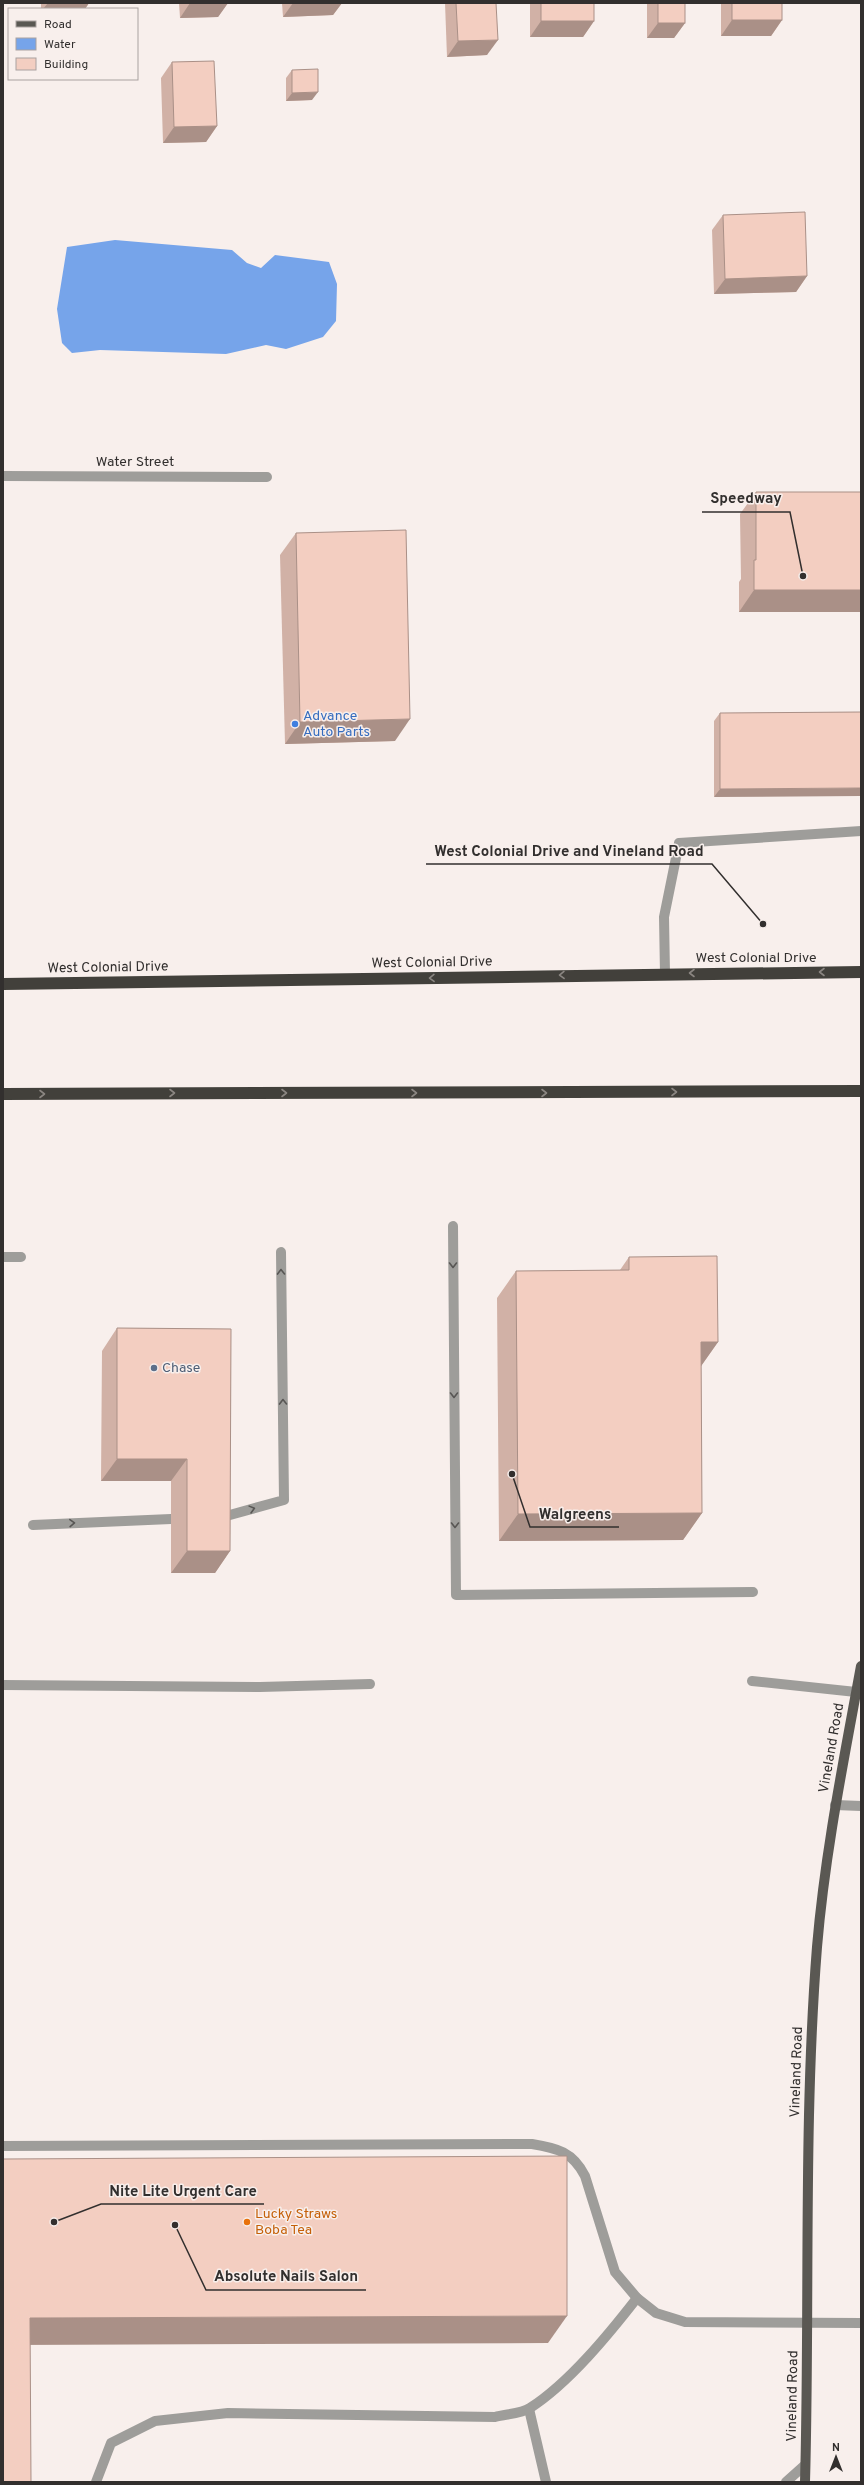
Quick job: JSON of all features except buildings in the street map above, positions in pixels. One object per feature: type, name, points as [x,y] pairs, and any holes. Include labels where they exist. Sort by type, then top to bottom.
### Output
[{"type":"highway","name":"West Colonial Drive","points":[[3,984],[861,972]]},
{"type":"highway","points":[[3,989],[45,984]]},
{"type":"highway","points":[[3,1094],[861,1091]]},
{"type":"main road","name":"Vineland Road","points":[[805,2482],[808,2324],[808,2141],[811,2051],[818,1945],[835,1804],[861,1666]]},
{"type":"street","name":"Water Street","points":[[3,476],[267,477]]},
{"type":"street","points":[[665,974],[664,918],[679,843],[861,831]]},
{"type":"street","points":[[453,1226],[456,1596],[753,1592]]},
{"type":"street","points":[[215,1519],[284,1500],[281,1252]]},
{"type":"street","points":[[3,1257],[21,1257]]},
{"type":"street","points":[[33,1525],[171,1519]]},
{"type":"street","points":[[752,1681],[856,1692]]},
{"type":"street","points":[[3,1685],[260,1687],[370,1684]]},
{"type":"street","points":[[835,1804],[861,1806]]},
{"type":"street","points":[[3,2146],[532,2144],[554,2147],[578,2161],[585,2176],[615,2272],[637,2298],[656,2313],[686,2322],[808,2324],[861,2323]]},
{"type":"street","points":[[96,2482],[111,2443],[156,2421],[228,2413],[495,2416],[529,2409],[573,2372],[612,2330],[637,2298]]},
{"type":"street","points":[[529,2409],[546,2482]]},
{"type":"street","points":[[786,2482],[806,2465]]},
{"type":"water","points":[[115,240],[232,250],[247,263],[261,268],[275,255],[329,262],[337,284],[336,321],[323,337],[286,349],[266,345],[226,354],[100,350],[72,353],[62,343],[57,309],[67,247]]},
{"type":"place","name":"Speedway","points":[[803,576]]},
{"type":"place","name":"Advance Auto Parts","points":[[295,724]]},
{"type":"place","name":"West Colonial Drive and Vineland Road","points":[[763,924]]},
{"type":"place","name":"Chase","points":[[154,1368]]},
{"type":"place","name":"Walgreens","points":[[512,1474]]},
{"type":"place","name":"Nite Lite Urgent Care","points":[[54,2222]]},
{"type":"place","name":"Lucky Straws Boba Tea","points":[[247,2222]]},
{"type":"place","name":"Absolute Nails Salon","points":[[175,2225]]}]
